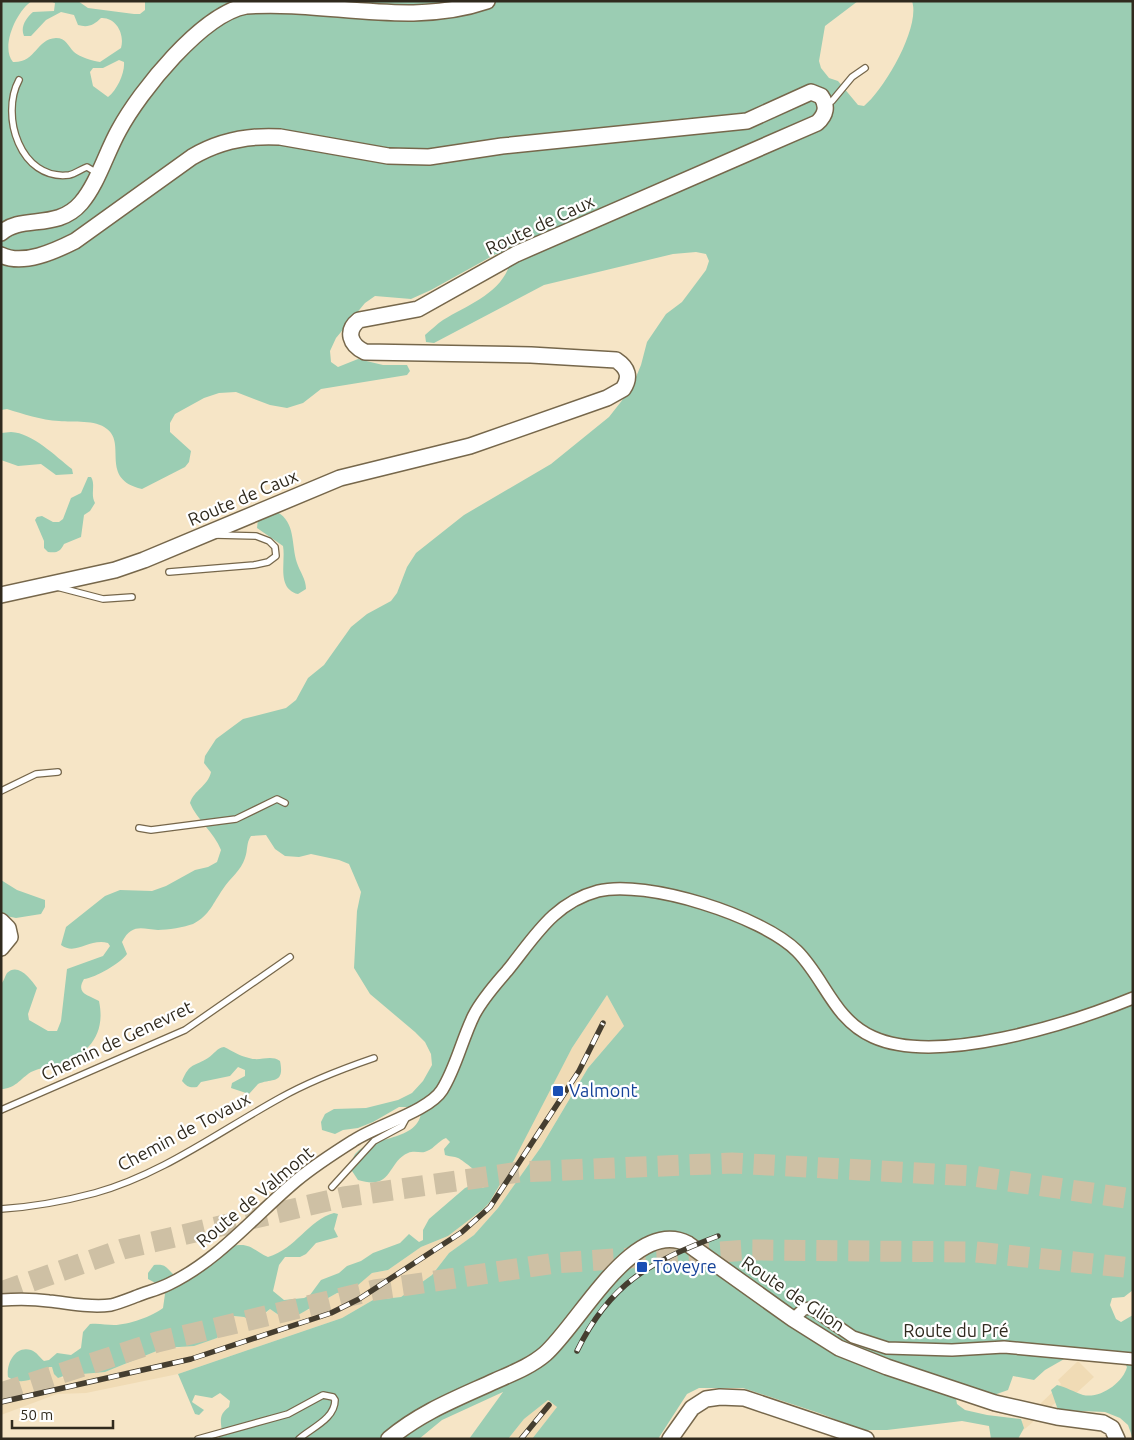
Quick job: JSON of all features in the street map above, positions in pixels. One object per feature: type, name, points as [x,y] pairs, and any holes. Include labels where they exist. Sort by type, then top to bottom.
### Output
[{"type":"street","points":[[1,233],[16,225],[53,220],[73,211],[88,194],[128,115],[150,85],[205,26],[234,9],[260,4],[313,3],[438,12],[486,1]]},
{"type":"street","points":[[1,255],[10,260],[20,260],[69,244],[192,157],[207,148],[230,140],[263,136],[280,137],[388,156],[429,157],[546,141],[747,121],[811,92],[822,96],[826,104]]},
{"type":"street","name":"Route de Caux","points":[[1,595],[115,570],[144,560],[340,478],[470,446],[607,398],[623,389],[628,376],[626,369],[616,360],[531,355],[365,352],[357,348],[350,340],[350,332],[354,324],[359,320],[400,313],[426,305],[516,254],[817,123],[824,114],[826,104]]},
{"type":"street","name":"Route de Valmont","points":[[1,1300],[42,1300],[79,1305],[111,1305],[168,1284],[203,1264],[305,1174],[366,1132],[430,1103],[441,1092],[476,1011],[531,937],[543,924],[572,902],[596,891],[614,889],[659,893],[704,904],[772,931],[799,953],[846,1021],[874,1038],[903,1046],[921,1048],[969,1043],[1022,1033],[1110,1007],[1133,998]]},
{"type":"street","points":[[1,922],[8,928],[10,937],[1,948]]},
{"type":"street","name":"Route de Glion","points":[[390,1439],[411,1421],[435,1407],[534,1362],[559,1338],[624,1262],[644,1245],[653,1241],[670,1238],[688,1244],[793,1319],[839,1348],[880,1365],[1003,1404],[1057,1417],[1103,1423],[1112,1428],[1117,1439]]},
{"type":"street","name":"Route du Pré","points":[[793,1319],[804,1310],[815,1310],[853,1337],[887,1348],[944,1350],[1004,1347],[1133,1359]]},
{"type":"street","points":[[670,1439],[692,1408],[706,1399],[720,1397],[744,1398],[866,1439]]},
{"type":"lane","points":[[826,104],[832,102],[852,77],[865,68]]},
{"type":"lane","points":[[19,80],[13,91],[13,119],[19,149],[26,158],[34,165],[56,174],[70,174],[87,167],[97,173]]},
{"type":"lane","points":[[169,572],[254,565],[268,562],[276,556],[275,547],[263,538],[214,535],[212,532]]},
{"type":"lane","points":[[54,583],[57,588],[90,596],[103,598],[132,597]]},
{"type":"lane","points":[[1,791],[36,774],[58,772]]},
{"type":"lane","points":[[139,828],[151,830],[236,819],[277,799],[285,803]]},
{"type":"lane","name":"Chemin de Genevret","points":[[1,1110],[185,1030],[290,957]]},
{"type":"lane","name":"Chemin de Tovaux","points":[[1,1209],[96,1193],[142,1175],[194,1148],[282,1096],[334,1072],[374,1058]]},
{"type":"lane","points":[[332,1187],[374,1141],[402,1126],[408,1117],[407,1113]]},
{"type":"lane","points":[[198,1439],[288,1414],[323,1395],[333,1397],[335,1400],[333,1409],[320,1425],[299,1439]]},
{"type":"shaded area","points":[[607,995],[624,1026],[588,1068],[541,1147],[498,1208],[474,1235],[449,1253],[432,1275],[401,1297],[373,1300],[342,1318],[178,1374],[86,1393],[57,1394],[1,1415],[1,1392],[12,1380],[29,1380],[49,1366],[62,1378],[72,1373],[105,1372],[164,1348],[177,1348],[217,1338],[229,1320],[234,1316],[244,1317],[252,1322],[259,1320],[270,1309],[280,1316],[308,1310],[337,1293],[346,1293],[372,1273],[388,1270],[421,1247],[448,1236],[489,1203],[572,1048]]},
{"type":"shaded area","points":[[1078,1361],[1094,1377],[1072,1397],[1068,1392],[1013,1439],[1003,1439],[1061,1384],[1058,1380]]},
{"type":"shaded area","points":[[548,1400],[557,1407],[532,1439],[508,1439],[524,1419]]},
{"type":"green space","points":[[1,1],[32,1],[16,20],[9,38],[9,55],[13,62],[27,59],[44,42],[49,39],[59,38],[65,41],[79,56],[100,62],[121,48],[122,37],[118,27],[111,20],[101,18],[91,25],[82,26],[78,25],[74,15],[61,12],[46,20],[31,36],[24,36],[24,23],[33,12],[54,11],[55,3],[50,1],[78,1],[88,8],[140,14],[145,10],[145,1],[858,1],[825,26],[819,61],[821,68],[829,78],[838,81],[858,105],[864,106],[881,86],[899,57],[911,26],[912,1],[1133,1],[1133,1290],[1124,1297],[1112,1298],[1110,1305],[1116,1319],[1121,1322],[1133,1315],[1133,1439],[1128,1425],[1120,1418],[1105,1412],[1058,1410],[1051,1390],[1057,1385],[1083,1395],[1096,1395],[1110,1389],[1121,1379],[1127,1367],[1124,1362],[1066,1358],[1045,1370],[1034,1380],[1013,1376],[1008,1390],[994,1395],[970,1386],[964,1389],[956,1399],[957,1404],[965,1410],[1021,1419],[1024,1428],[1018,1439],[991,1439],[989,1426],[962,1421],[887,1430],[863,1430],[819,1413],[743,1388],[699,1388],[687,1394],[658,1439],[532,1439],[557,1407],[548,1400],[524,1419],[508,1439],[469,1439],[503,1392],[442,1420],[419,1439],[218,1439],[222,1433],[222,1416],[229,1407],[230,1401],[220,1393],[212,1398],[195,1395],[192,1402],[204,1410],[199,1415],[195,1414],[178,1374],[342,1318],[373,1300],[401,1297],[432,1275],[449,1253],[474,1235],[498,1208],[541,1147],[588,1068],[624,1026],[607,995],[572,1048],[513,1162],[489,1203],[448,1236],[421,1247],[388,1270],[372,1273],[351,1291],[337,1293],[298,1315],[283,1318],[270,1309],[254,1322],[244,1317],[234,1316],[229,1320],[217,1338],[194,1346],[164,1348],[105,1372],[72,1373],[58,1378],[54,1374],[52,1367],[49,1367],[30,1380],[19,1381],[8,1377],[10,1361],[20,1350],[31,1350],[44,1361],[49,1360],[57,1353],[71,1355],[81,1348],[83,1332],[90,1324],[114,1325],[133,1322],[163,1308],[165,1294],[159,1285],[148,1279],[148,1273],[154,1265],[168,1268],[174,1275],[232,1246],[238,1245],[251,1247],[268,1257],[286,1248],[325,1217],[334,1213],[338,1214],[334,1229],[338,1237],[316,1243],[306,1254],[300,1257],[285,1257],[279,1265],[273,1291],[284,1300],[304,1298],[310,1295],[321,1280],[339,1273],[347,1266],[361,1261],[373,1253],[400,1243],[409,1234],[419,1242],[423,1240],[423,1230],[429,1219],[465,1188],[472,1185],[482,1188],[487,1186],[487,1181],[464,1162],[456,1157],[445,1155],[444,1149],[450,1142],[446,1138],[427,1151],[411,1152],[401,1157],[384,1179],[378,1182],[358,1180],[350,1168],[354,1156],[360,1149],[411,1129],[418,1123],[421,1113],[414,1107],[399,1107],[373,1122],[335,1134],[322,1130],[321,1122],[325,1114],[334,1109],[366,1108],[398,1100],[412,1093],[423,1081],[432,1065],[431,1054],[425,1042],[370,994],[354,968],[357,911],[361,892],[349,864],[311,854],[299,857],[285,856],[275,849],[266,835],[251,836],[241,867],[203,917],[193,924],[176,928],[158,930],[142,928],[130,932],[122,942],[127,954],[124,958],[101,973],[84,979],[82,991],[99,1001],[101,1013],[100,1024],[93,1042],[68,1061],[31,1072],[6,1089],[1,1089],[1,984],[7,973],[11,970],[15,969],[24,973],[37,988],[28,1014],[29,1020],[48,1031],[57,1031],[61,1021],[67,969],[103,956],[110,946],[108,943],[101,942],[72,949],[67,948],[61,945],[66,927],[105,896],[120,890],[152,891],[166,886],[195,870],[208,867],[217,862],[221,850],[190,803],[209,777],[211,772],[204,763],[205,756],[216,739],[243,719],[286,708],[296,700],[308,678],[324,665],[351,627],[367,614],[391,601],[397,593],[407,567],[416,553],[464,515],[551,464],[609,417],[631,389],[641,365],[647,342],[666,314],[682,302],[706,270],[709,261],[706,254],[696,252],[673,254],[544,285],[434,343],[426,342],[425,335],[443,320],[489,293],[503,278],[508,269],[502,257],[496,254],[411,299],[375,296],[365,303],[336,338],[330,351],[331,362],[338,367],[358,359],[383,365],[407,365],[410,371],[407,375],[321,389],[303,403],[287,408],[270,405],[236,392],[219,393],[204,398],[175,414],[170,423],[170,432],[191,451],[189,462],[185,467],[142,489],[129,484],[121,478],[117,470],[115,443],[112,435],[102,426],[46,419],[7,409],[1,410]],"holes":[[[119,60],[124,62],[120,81],[108,97],[93,86],[90,72],[93,68],[103,68]]]},
{"type":"green space","points":[[11,432],[27,436],[43,446],[72,469],[73,474],[56,475],[41,464],[18,466],[1,460],[1,433]]},
{"type":"green space","points":[[88,477],[91,477],[92,480],[95,503],[90,511],[84,515],[81,537],[64,544],[58,551],[48,552],[44,548],[44,541],[35,520],[37,517],[42,516],[53,522],[59,522],[63,519],[71,498],[81,493]]},
{"type":"green space","points":[[277,512],[283,516],[290,528],[295,556],[305,582],[306,589],[298,594],[291,591],[284,580],[283,546],[257,528],[258,519]]},
{"type":"green space","points":[[1,880],[17,890],[45,900],[45,907],[41,914],[16,918],[1,915]]},
{"type":"green space","points":[[224,1047],[239,1055],[253,1059],[276,1059],[280,1061],[281,1074],[276,1079],[258,1084],[249,1094],[231,1088],[232,1083],[245,1076],[245,1070],[238,1067],[230,1076],[201,1082],[197,1087],[185,1085],[182,1081],[190,1068]]},
{"type":"tunnel","points":[[1,1292],[123,1249],[344,1197],[520,1172],[732,1163],[973,1176],[1133,1199]]},
{"type":"tunnel","points":[[1,1393],[157,1342],[375,1290],[555,1263],[750,1250],[976,1252],[1133,1268]]},
{"type":"railway","points":[[1,1402],[191,1359],[331,1313],[359,1299],[462,1232],[490,1207],[579,1071],[603,1023]]},
{"type":"railway","points":[[577,1351],[603,1308],[634,1278],[672,1255],[718,1236]]},
{"type":"railway","points":[[521,1439],[549,1405]]},
{"type":"place","name":"Valmont","points":[[558,1091]]},
{"type":"place","name":"Toveyre","points":[[642,1267]]}]
